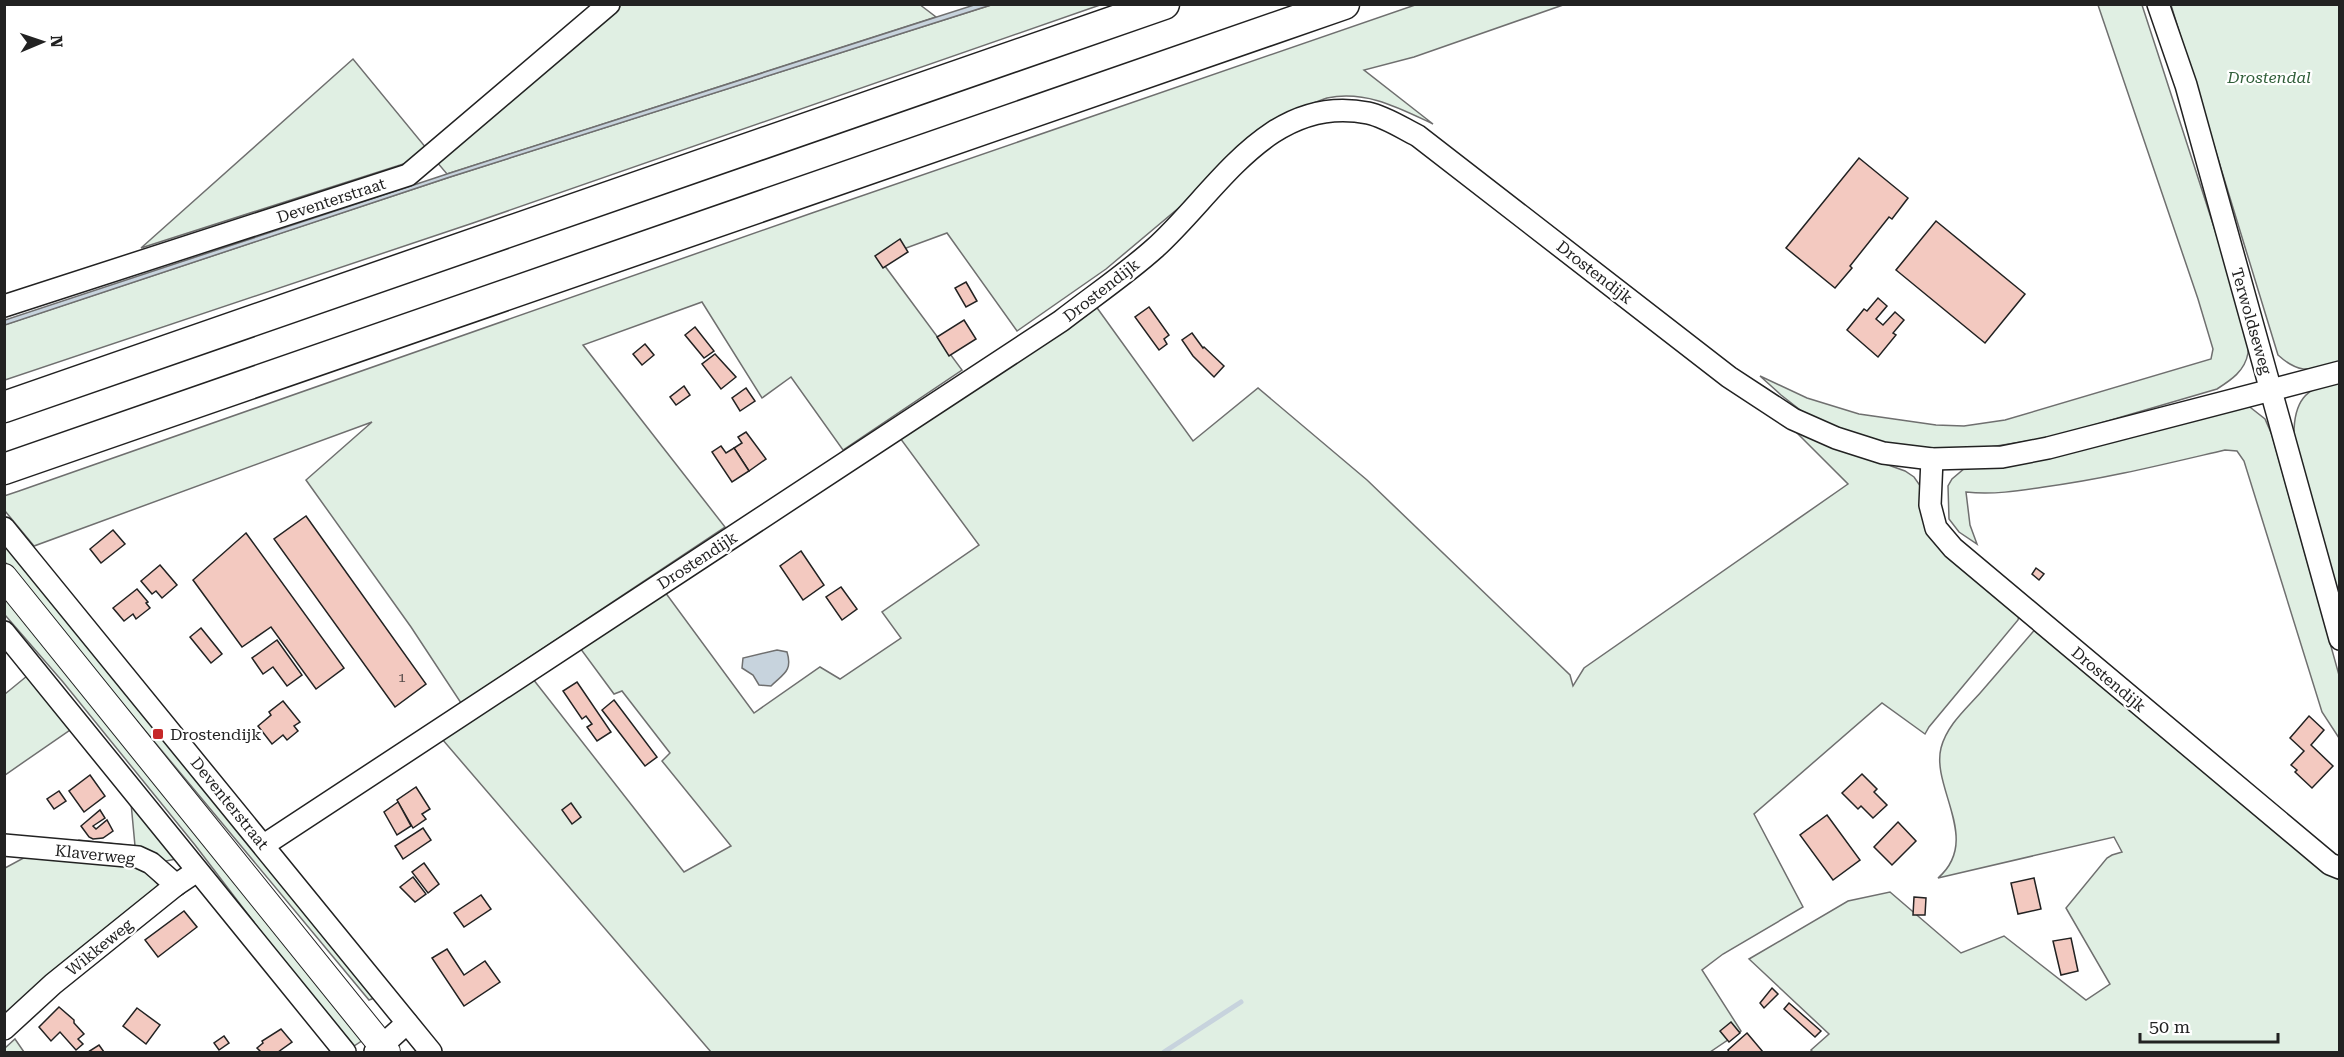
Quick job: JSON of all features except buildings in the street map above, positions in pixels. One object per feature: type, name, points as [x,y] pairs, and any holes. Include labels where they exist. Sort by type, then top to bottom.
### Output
[{"type":"highway","points":[[4,407],[1164,4]]},
{"type":"highway","points":[[4,469],[1344,4]]},
{"type":"main road","points":[[4,577],[381,1050]]},
{"type":"street","name":"Deventerstraat","points":[[4,306],[408,175],[609,4]]},
{"type":"street","name":"Terwoldseweg","points":[[2158,4],[2186,85],[2340,639]]},
{"type":"street","name":"Drostendijk","points":[[264,845],[1061,321],[1155,248],[1257,142],[1290,121],[1311,113],[1335,111],[1368,113],[1390,121],[1418,136],[1729,376],[1793,419],[1836,438],[1883,453],[1932,459],[2002,457],[2048,448],[2340,372]]},
{"type":"street","name":"Drostendijk","points":[[1932,459],[1930,505],[1936,528],[1953,548],[2330,864],[2340,868]]},
{"type":"street","name":"Deventerstraat","points":[[4,528],[431,1053]]},
{"type":"street","points":[[4,632],[345,1053]]},
{"type":"street","name":"Klaverweg","points":[[4,845],[138,857],[151,863],[176,885]]},
{"type":"street","name":"Wikkeweg","points":[[4,1029],[53,984],[176,885],[197,871]]},
{"type":"street","points":[[381,1050],[407,1023]]},
{"type":"green space","points":[[919,4],[936,17],[447,174],[431,155],[141,248],[353,59],[431,154],[594,5]]},
{"type":"green space","points":[[991,5],[1100,5],[473,223],[5,380],[4,325],[450,177]]},
{"type":"green space","points":[[1415,5],[1563,5],[1414,57],[1364,70],[1433,124],[1382,102],[1355,96],[1327,98],[1293,112],[1106,269],[1017,331],[947,233],[879,258],[962,370],[843,450],[791,377],[762,398],[702,302],[583,345],[725,527],[461,703],[411,627],[306,480],[372,422],[34,546],[5,511],[4,496]]},
{"type":"green space","points":[[2098,5],[2142,5],[2246,331],[2248,353],[2241,370],[2217,389],[2053,437],[1965,451],[1889,448],[1808,416],[1760,376],[1807,398],[1859,414],[1936,425],[1964,426],[2005,420],[2211,359],[2213,349],[2198,299]]},
{"type":"green space","name":"Drostendal","points":[[2171,5],[2339,5],[2339,363],[2307,369],[2293,366],[2278,355]]},
{"type":"green space","points":[[1095,305],[1193,441],[1258,388],[1367,480],[1570,675],[1573,686],[1584,668],[1848,484],[1796,432],[1905,471],[1914,477],[1921,487],[1922,513],[2020,612],[2018,620],[1925,734],[1882,703],[1754,814],[1803,907],[1723,954],[1702,970],[1741,1031],[1710,1052],[711,1052],[442,739],[533,679],[684,872],[731,846],[662,761],[670,753],[622,691],[614,694],[580,648],[665,592],[754,713],[820,667],[840,679],[901,638],[882,612],[979,545],[900,438]]},
{"type":"green space","points":[[2339,379],[2339,606],[2294,438],[2294,425],[2303,398],[2317,387]]},
{"type":"green space","points":[[2246,404],[2265,419],[2272,435],[2339,675],[2339,738],[2322,712],[2244,461],[2237,451],[2225,450],[2067,484],[2005,492],[1966,492],[1970,525],[1977,544],[1959,532],[1949,519],[1948,486],[1952,479],[1965,468]]},
{"type":"green space","points":[[4,536],[377,997],[369,1000],[5,562]]},
{"type":"green space","points":[[4,594],[363,1040],[354,1046],[282,959],[195,845],[63,682],[5,615]]},
{"type":"green space","points":[[2038,626],[2339,877],[2339,1052],[1813,1052],[1811,1050],[1829,1034],[1749,959],[1848,901],[1890,892],[1961,953],[2004,936],[2086,1000],[2110,984],[2066,908],[2107,858],[2122,852],[2114,837],[1938,878],[1950,863],[1956,847],[1956,831],[1940,764],[1944,740],[1958,718]]},
{"type":"green space","points":[[27,676],[70,730],[5,775],[5,694]]},
{"type":"green space","points":[[131,803],[176,859],[166,861],[79,844],[79,840],[135,846]]},
{"type":"green space","points":[[29,855],[133,863],[144,869],[161,888],[5,1021],[5,868]]},
{"type":"green space","points":[[15,1039],[24,1052],[5,1052],[5,1048]]},
{"type":"shaded area","points":[[974,5],[991,5],[450,177],[5,325],[5,320],[447,174]]},
{"type":"shaded area","points":[[777,650],[787,652],[789,664],[783,675],[771,686],[759,685],[753,675],[742,668],[743,658]]},
{"type":"waterway","name":"Drostendal","points":[[1164,1052],[1241,1002]]},
{"type":"place","name":"Drostendijk","points":[[158,734]]}]
